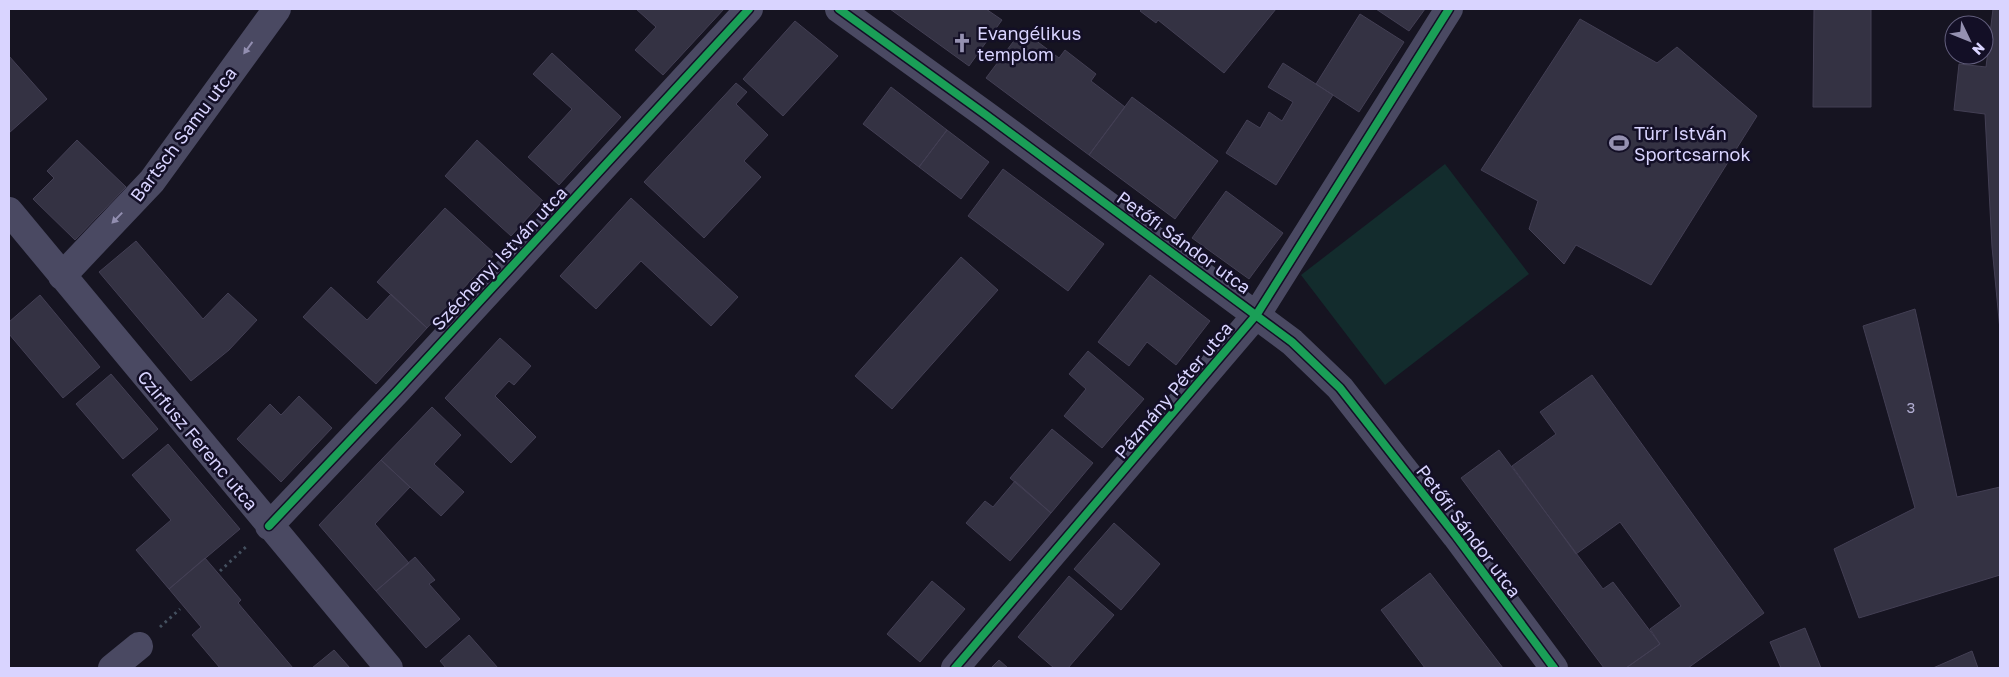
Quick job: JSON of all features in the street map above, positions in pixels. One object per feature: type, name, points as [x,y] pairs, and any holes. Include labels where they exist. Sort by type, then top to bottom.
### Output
[{"type":"street","name":"Bartsch Samu utca","points":[[62,276],[152,181],[277,9]]},
{"type":"street","name":"Széchenyi István utca","points":[[269,526],[404,384],[749,9]]},
{"type":"street","name":"Petőfi Sándor utca","points":[[839,9],[1257,314],[1292,342],[1340,388],[1456,536],[1554,668]]},
{"type":"street","name":"Pázmány Péter utca","points":[[955,668],[1257,314],[1449,9]]},
{"type":"street","name":"Czirfusz Ferenc utca","points":[[9,211],[389,668]]},
{"type":"street","points":[[112,668],[139,646]]},
{"type":"path","points":[[220,572],[269,526]]},
{"type":"green space","points":[[1445,164],[1529,274],[1385,385],[1301,275]]},
{"type":"building","points":[[636,9],[724,9],[663,75],[635,50],[656,27]]},
{"type":"building","name":"Evangélikus templom","points":[[890,9],[986,9],[1002,20],[969,66]]},
{"type":"building","points":[[1142,9],[1276,9],[1224,73],[1158,20],[1156,23],[1140,11]]},
{"type":"building","points":[[1376,9],[1425,9],[1409,31]]},
{"type":"building","points":[[1814,9],[1871,9],[1871,107],[1813,107]]},
{"type":"building","points":[[1993,9],[2000,9],[2000,330],[1992,247],[1985,114],[1954,110],[1959,65],[1986,67],[1986,65],[1994,65],[1994,15],[1992,15]]},
{"type":"building","points":[[1360,14],[1404,42],[1359,112],[1316,84]]},
{"type":"building","name":"Türr István Sportcsarnok","points":[[1580,19],[1657,63],[1677,47],[1757,116],[1651,285],[1576,245],[1564,264],[1529,229],[1538,201],[1481,170]]},
{"type":"building","points":[[795,21],[838,56],[783,116],[743,79]]},
{"type":"building","points":[[1022,30],[1059,58],[1065,50],[1096,74],[1091,81],[1125,107],[1089,155],[986,78]]},
{"type":"building","points":[[552,53],[621,117],[559,185],[528,157],[572,109],[533,74]]},
{"type":"building","points":[[9,56],[47,99],[9,133]]},
{"type":"building","points":[[1283,63],[1333,95],[1276,185],[1226,153],[1247,120],[1260,128],[1269,112],[1282,121],[1293,102],[1268,87]]},
{"type":"building","points":[[736,83],[747,92],[736,104],[768,135],[744,161],[761,177],[704,238],[644,182]]},
{"type":"building","points":[[891,87],[947,130],[919,167],[863,124]]},
{"type":"building","points":[[1132,97],[1218,161],[1175,219],[1089,155]]},
{"type":"building","points":[[947,130],[989,162],[961,199],[919,167]]},
{"type":"building","points":[[77,140],[126,187],[75,240],[33,199],[54,178],[47,171]]},
{"type":"building","points":[[477,140],[543,201],[511,236],[445,176]]},
{"type":"building","points":[[1003,169],[1104,244],[1068,291],[968,216]]},
{"type":"building","points":[[1226,191],[1283,233],[1249,279],[1192,238]]},
{"type":"building","points":[[631,198],[738,297],[711,326],[641,261],[596,309],[560,276]]},
{"type":"building","points":[[445,208],[495,254],[427,328],[377,282]]},
{"type":"building","points":[[136,241],[203,319],[228,293],[257,320],[229,350],[191,381],[99,272]]},
{"type":"building","points":[[961,257],[998,290],[892,409],[855,376]]},
{"type":"building","points":[[1150,275],[1210,321],[1176,365],[1147,342],[1129,366],[1098,342]]},
{"type":"building","points":[[331,287],[367,320],[391,294],[427,328],[376,384],[303,317]]},
{"type":"building","points":[[40,295],[100,367],[63,398],[9,334],[9,322]]},
{"type":"building","points":[[1915,309],[1957,497],[2000,487],[2000,575],[1859,618],[1834,549],[1915,508],[1863,326]]},
{"type":"building","points":[[500,338],[531,366],[514,385],[509,381],[495,396],[536,437],[511,463],[445,398]]},
{"type":"building","points":[[1088,351],[1144,399],[1102,448],[1064,416],[1086,389],[1069,374]]},
{"type":"building","points":[[111,374],[158,429],[123,459],[76,404]]},
{"type":"building","points":[[1592,375],[1764,613],[1688,668],[1626,668],[1660,644],[1650,629],[1681,606],[1620,522],[1576,554],[1512,466],[1556,434],[1540,412]]},
{"type":"building","points":[[299,396],[332,428],[281,482],[237,439],[270,404],[281,415]]},
{"type":"building","points":[[432,407],[461,435],[434,464],[464,492],[441,516],[381,460]]},
{"type":"building","points":[[1052,429],[1093,463],[1051,513],[1010,478]]},
{"type":"building","points":[[168,444],[240,529],[169,589],[136,550],[171,520],[132,475]]},
{"type":"building","points":[[1499,450],[1603,589],[1613,582],[1660,644],[1626,668],[1604,668],[1461,478]]},
{"type":"building","points":[[381,460],[410,487],[375,524],[409,563],[376,591],[319,525]]},
{"type":"building","points":[[1015,481],[1051,513],[1010,561],[966,523],[985,501],[993,507]]},
{"type":"building","points":[[1114,523],[1160,564],[1121,610],[1074,569]]},
{"type":"building","points":[[415,557],[435,580],[429,584],[460,619],[426,648],[376,591]]},
{"type":"building","points":[[205,558],[241,600],[238,603],[293,668],[220,668],[192,635],[201,627],[169,589]]},
{"type":"building","points":[[1430,573],[1503,668],[1425,668],[1381,610]]},
{"type":"building","points":[[1069,576],[1114,615],[1068,668],[1054,668],[1018,637]]},
{"type":"building","points":[[932,581],[965,609],[920,662],[887,634]]},
{"type":"building","points":[[1805,628],[1821,668],[1781,668],[1770,642]]},
{"type":"building","points":[[469,635],[498,668],[446,668],[440,661]]},
{"type":"building","points":[[334,650],[350,668],[312,668]]},
{"type":"building","points":[[1972,651],[1978,668],[1933,668]]},
{"type":"building","points":[[999,660],[1008,668],[991,668]]},
{"type":"cycle path","points":[[269,526],[397,391],[749,9]]},
{"type":"cycle path","points":[[839,9],[986,115],[1292,342],[1340,388],[1456,536],[1554,668]]},
{"type":"cycle path","points":[[955,668],[1257,314],[1449,9]]},
{"type":"place","name":"Evangélikus templom","points":[[962,43]]},
{"type":"place","name":"Türr István Sportcsarnok","points":[[1619,143]]}]
